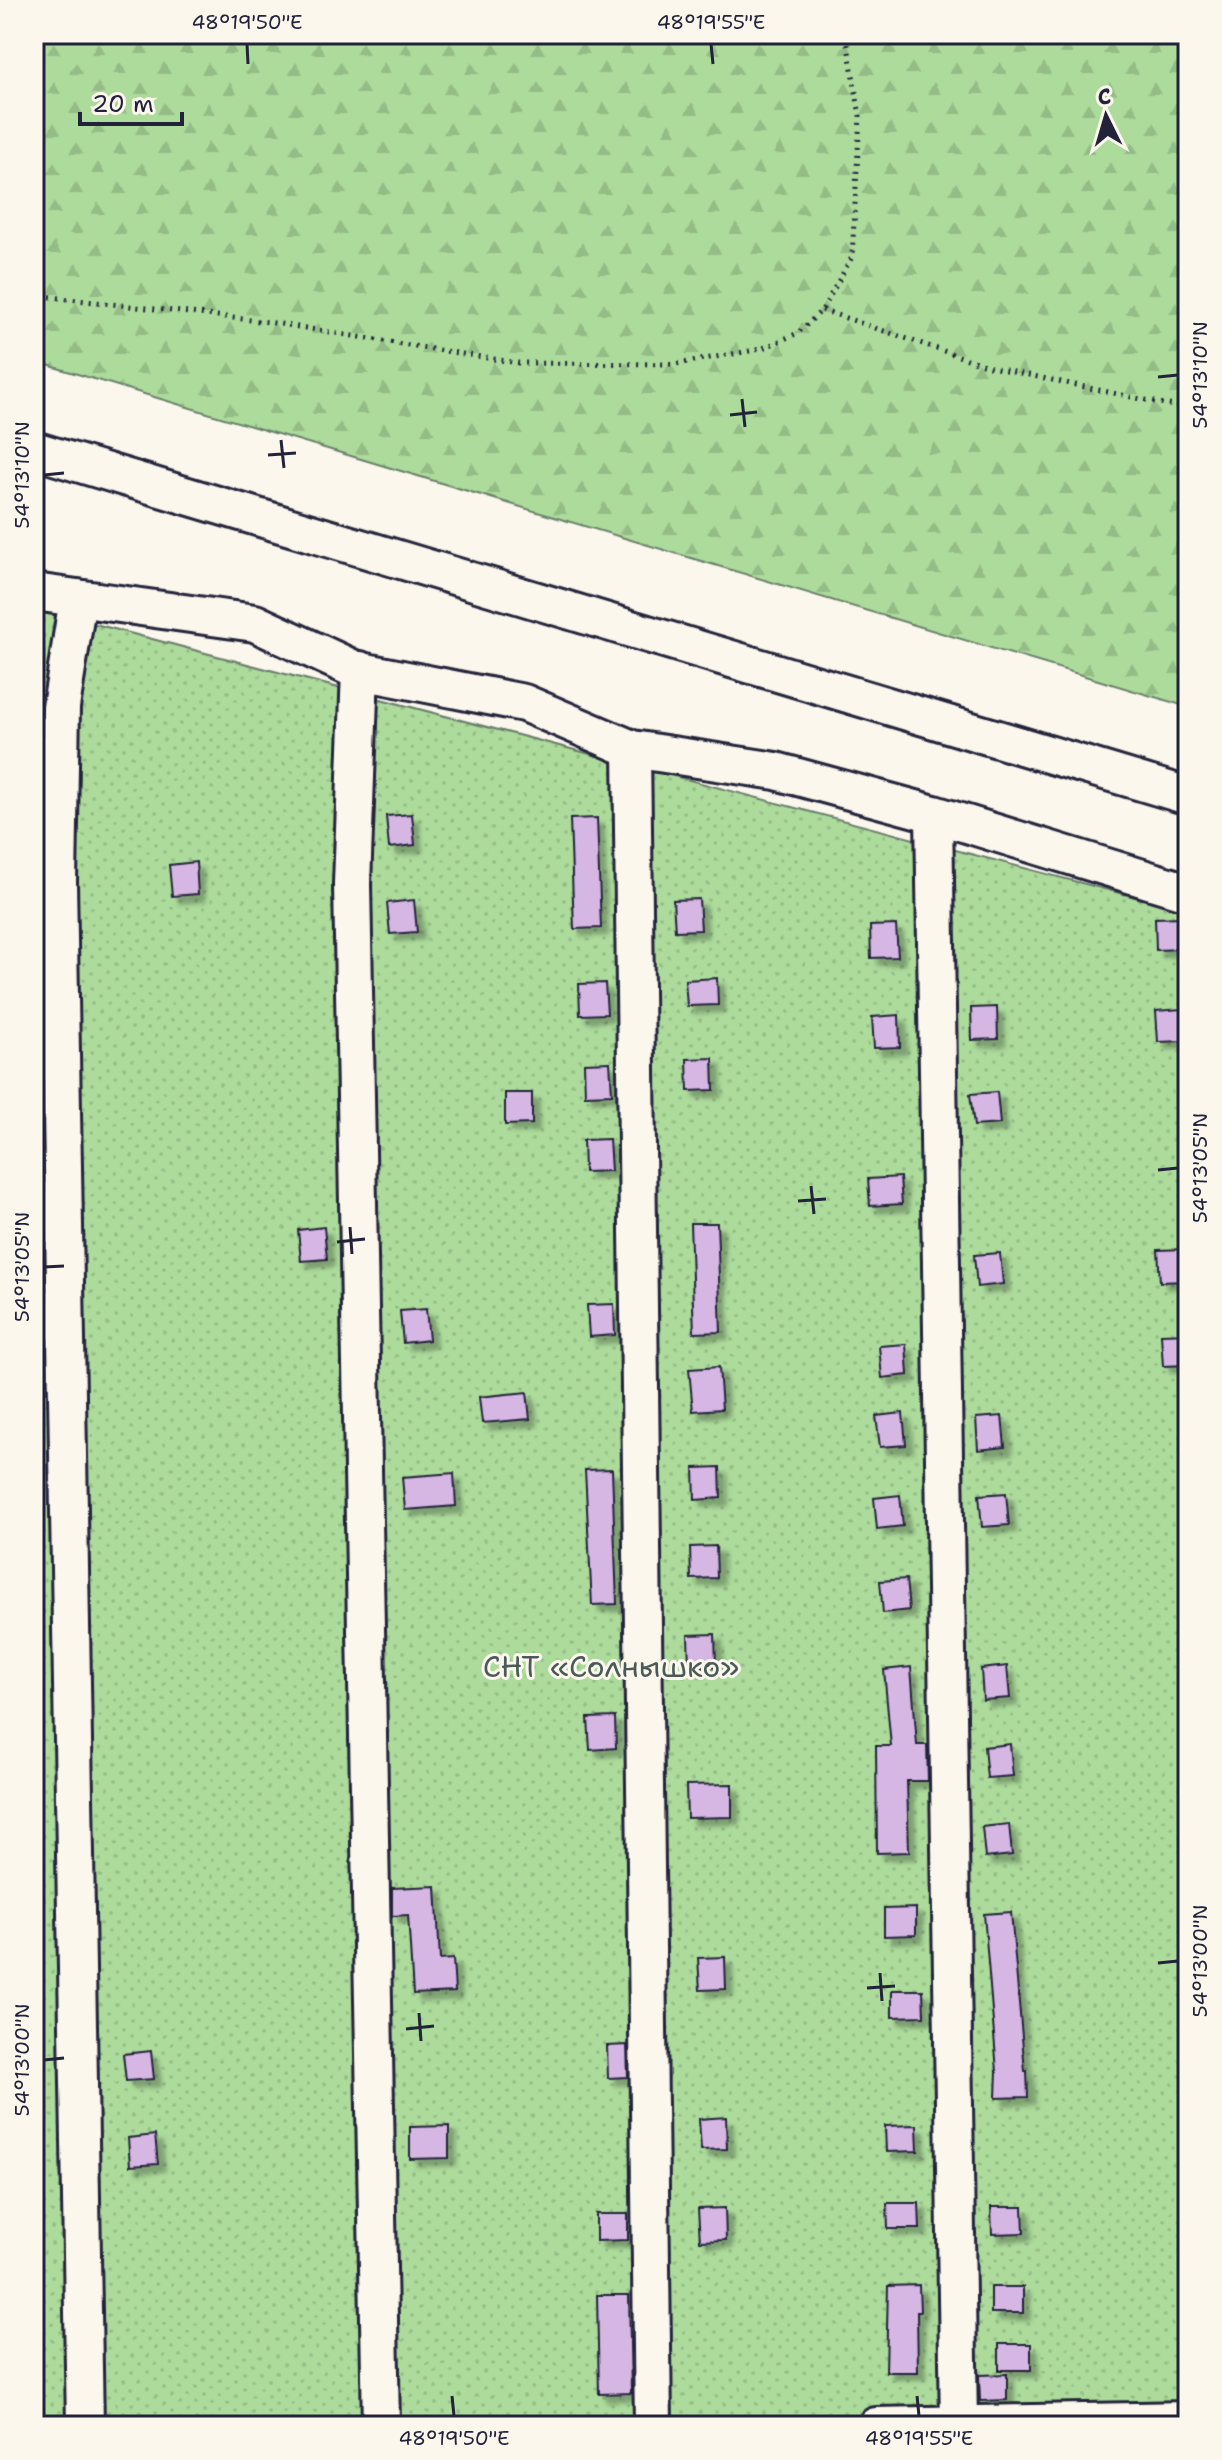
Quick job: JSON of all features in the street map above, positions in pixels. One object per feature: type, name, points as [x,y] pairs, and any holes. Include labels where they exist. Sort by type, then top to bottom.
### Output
[{"type":"street","points":[[34,450],[1188,796]]},
{"type":"street","points":[[34,592],[255,623],[360,670],[524,703],[632,749],[776,771],[934,814],[1188,892]]},
{"type":"street","points":[[78,598],[61,707],[58,882],[85,2426]]},
{"type":"street","points":[[360,670],[352,884],[381,2426]]},
{"type":"street","points":[[632,749],[653,2426]]},
{"type":"street","points":[[934,814],[959,2425]]},
{"type":"street","points":[[876,2426],[1188,2420]]},
{"type":"path","points":[[34,295],[268,322],[518,363],[676,364],[761,349],[798,333],[822,310],[852,257],[860,116],[846,34]]},
{"type":"path","points":[[822,310],[991,367],[1188,409]]},
{"type":"green space","points":[[34,34],[1188,34],[1188,707],[34,361]]},
{"type":"green space","name":"СНТ «Солнышко»","points":[[34,608],[1188,911],[1188,2426],[34,2426]]},
{"type":"building","points":[[412,814],[415,845],[389,848],[386,816]]},
{"type":"building","points":[[597,818],[601,928],[574,929],[570,819]]},
{"type":"building","points":[[196,862],[198,894],[172,896],[169,865]]},
{"type":"building","points":[[699,899],[701,930],[675,931],[673,900]]},
{"type":"building","points":[[414,900],[417,932],[390,934],[387,903]]},
{"type":"building","points":[[1181,917],[1182,949],[1156,950],[1155,918]]},
{"type":"building","points":[[896,925],[898,957],[871,958],[870,926]]},
{"type":"building","points":[[717,978],[718,1005],[687,1006],[685,980]]},
{"type":"building","points":[[605,983],[607,1014],[580,1015],[579,984]]},
{"type":"building","points":[[997,1007],[998,1039],[972,1040],[971,1008]]},
{"type":"building","points":[[1182,1009],[1184,1041],[1158,1042],[1156,1011]]},
{"type":"building","points":[[899,1015],[900,1047],[874,1048],[872,1017]]},
{"type":"building","points":[[713,1058],[714,1090],[688,1091],[687,1059]]},
{"type":"building","points":[[610,1062],[612,1094],[585,1095],[584,1063]]},
{"type":"building","points":[[997,1092],[1000,1124],[974,1126],[970,1094]]},
{"type":"building","points":[[505,1093],[532,1093],[532,1124],[505,1125]]},
{"type":"building","points":[[609,1139],[611,1171],[584,1172],[583,1140]]},
{"type":"building","points":[[900,1177],[902,1204],[870,1206],[868,1179]]},
{"type":"building","points":[[690,1223],[717,1223],[721,1332],[694,1333]]},
{"type":"building","points":[[324,1227],[327,1259],[301,1261],[298,1230]]},
{"type":"building","points":[[1185,1249],[1186,1281],[1160,1282],[1158,1250]]},
{"type":"building","points":[[1000,1253],[1003,1284],[977,1287],[974,1255]]},
{"type":"building","points":[[614,1304],[615,1335],[589,1337],[587,1305]]},
{"type":"building","points":[[426,1309],[429,1340],[403,1343],[400,1311]]},
{"type":"building","points":[[1188,1333],[1188,1365],[1163,1366],[1161,1334]]},
{"type":"building","points":[[906,1344],[908,1375],[882,1378],[879,1346]]},
{"type":"building","points":[[719,1367],[722,1409],[693,1411],[689,1369]]},
{"type":"building","points":[[527,1392],[530,1419],[482,1423],[479,1397]]},
{"type":"building","points":[[903,1413],[906,1445],[880,1447],[876,1416]]},
{"type":"building","points":[[1002,1416],[1005,1447],[978,1450],[976,1418]]},
{"type":"building","points":[[720,1467],[721,1498],[695,1500],[694,1468]]},
{"type":"building","points":[[612,1469],[617,1604],[592,1605],[585,1470]]},
{"type":"building","points":[[454,1473],[456,1506],[405,1510],[402,1477]]},
{"type":"building","points":[[1006,1493],[1009,1525],[982,1527],[979,1495]]},
{"type":"building","points":[[900,1495],[903,1526],[877,1529],[874,1498]]},
{"type":"building","points":[[716,1546],[717,1578],[691,1579],[690,1547]]},
{"type":"building","points":[[906,1579],[909,1610],[883,1613],[880,1581]]},
{"type":"building","points":[[715,1634],[716,1666],[689,1667],[688,1635]]},
{"type":"building","points":[[1007,1666],[1010,1698],[983,1700],[981,1669]]},
{"type":"building","points":[[911,1667],[917,1745],[927,1745],[928,1781],[907,1781],[909,1852],[877,1853],[876,1746],[891,1746],[884,1670]]},
{"type":"building","points":[[615,1717],[616,1748],[590,1750],[588,1718]]},
{"type":"building","points":[[1010,1744],[1013,1776],[987,1778],[984,1747]]},
{"type":"building","points":[[732,1784],[732,1817],[687,1818],[686,1785]]},
{"type":"building","points":[[1009,1824],[1012,1855],[985,1858],[982,1827]]},
{"type":"building","points":[[436,1886],[440,1960],[453,1959],[455,1992],[413,1994],[408,1915],[392,1916],[392,1888]]},
{"type":"building","points":[[916,1908],[916,1935],[884,1936],[884,1909]]},
{"type":"building","points":[[1011,1912],[1028,2097],[996,2098],[997,2071],[984,1914]]},
{"type":"building","points":[[725,1957],[726,1989],[700,1990],[698,1958]]},
{"type":"building","points":[[892,1990],[923,1990],[924,2016],[892,2017]]},
{"type":"building","points":[[627,2045],[628,2077],[608,2078],[607,2046]]},
{"type":"building","points":[[151,2051],[154,2079],[126,2081],[123,2054]]},
{"type":"building","points":[[726,2117],[727,2149],[701,2150],[699,2119]]},
{"type":"building","points":[[917,2125],[918,2151],[886,2152],[885,2126]]},
{"type":"building","points":[[449,2126],[449,2158],[410,2159],[410,2127]]},
{"type":"building","points":[[155,2135],[158,2164],[130,2166],[128,2138]]},
{"type":"building","points":[[887,2203],[919,2203],[920,2229],[888,2229]]},
{"type":"building","points":[[991,2207],[1023,2207],[1024,2233],[992,2234]]},
{"type":"building","points":[[725,2208],[726,2240],[700,2241],[698,2209]]},
{"type":"building","points":[[596,2214],[628,2214],[628,2240],[596,2241]]},
{"type":"building","points":[[919,2285],[918,2372],[886,2372],[888,2286]]},
{"type":"building","points":[[991,2287],[1023,2287],[1023,2313],[991,2313]]},
{"type":"building","points":[[597,2295],[629,2295],[631,2393],[599,2394]]},
{"type":"building","points":[[999,2344],[1031,2344],[1031,2370],[999,2370]]},
{"type":"building","points":[[1007,2374],[1007,2400],[980,2401],[979,2375]]}]
